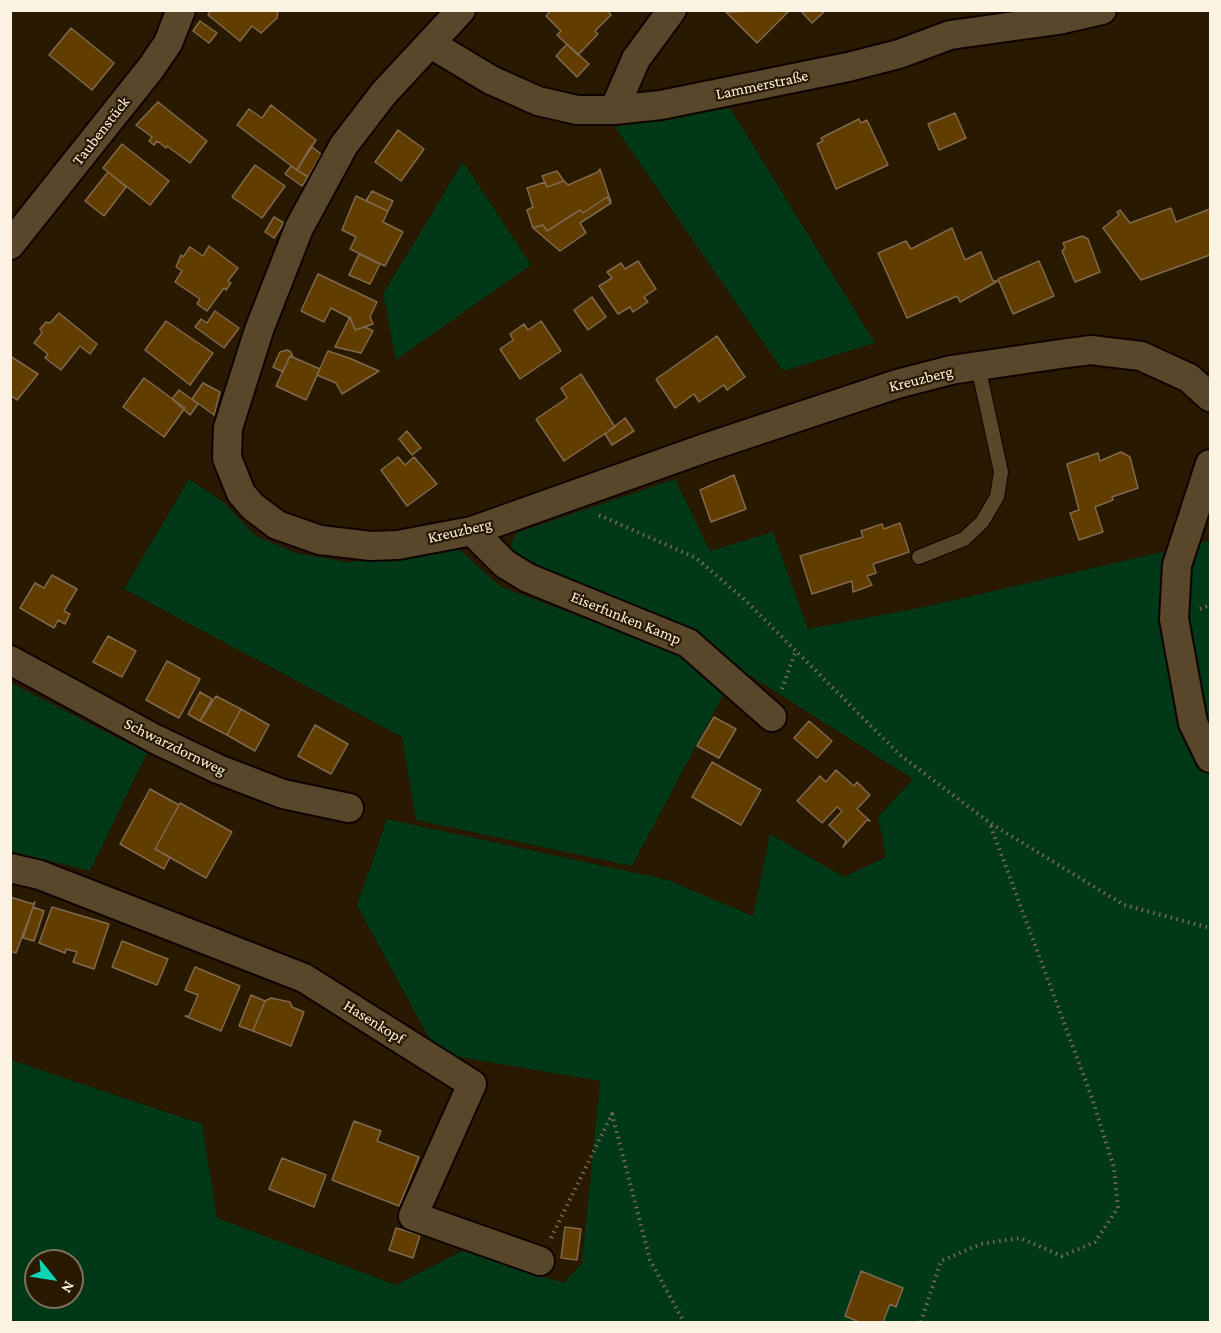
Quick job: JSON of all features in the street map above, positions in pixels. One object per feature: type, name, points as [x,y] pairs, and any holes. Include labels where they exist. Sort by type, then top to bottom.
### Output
[{"type":"street","name":"Taubenstück","points":[[10,244],[151,68],[168,43],[182,10]]},
{"type":"street","name":"Kreuzberg","points":[[461,10],[357,126],[319,188],[278,276],[237,394],[228,428],[227,458],[235,483],[252,506],[277,525],[304,535],[348,545],[371,546],[398,545],[472,531],[784,420],[926,375],[1091,350],[1125,352],[1175,370],[1202,387],[1210,396]]},
{"type":"street","points":[[614,110],[636,59],[672,10]]},
{"type":"street","name":"Lammerstraße","points":[[430,44],[491,81],[538,101],[577,110],[614,110],[661,105],[848,67],[899,54],[950,35],[1058,20],[1102,10]]},
{"type":"street","points":[[1210,464],[1177,565],[1174,618],[1193,723],[1210,758]]},
{"type":"street","name":"Eiserfunken Kamp","points":[[472,531],[505,564],[522,575],[688,643],[772,717]]},
{"type":"street","name":"Schwarzdornweg","points":[[10,660],[155,740],[218,770],[283,794],[349,808]]},
{"type":"street","name":"Hasenkopf","points":[[10,868],[40,875],[304,978],[472,1083],[413,1216],[540,1261]]},
{"type":"lane","points":[[919,558],[964,539],[982,522],[997,497],[1001,472],[978,366]]},
{"type":"path","points":[[597,514],[696,558],[745,600],[900,755],[990,824],[1124,905],[1210,928]]},
{"type":"path","points":[[772,717],[795,650]]},
{"type":"path","points":[[921,1323],[941,1262],[981,1244],[1020,1238],[1062,1256],[1095,1242],[1118,1208],[1114,1168],[1092,1098],[990,824]]},
{"type":"path","points":[[540,1261],[612,1114],[650,1260],[684,1323]]},
{"type":"green space","points":[[730,108],[875,343],[783,371],[615,127]]},
{"type":"green space","points":[[463,162],[531,265],[396,360],[383,294]]},
{"type":"green space","points":[[189,479],[223,502],[256,536],[296,553],[347,562],[460,550],[501,587],[675,652],[723,695],[632,866],[416,820],[402,737],[124,589]]},
{"type":"green space","points":[[675,479],[710,551],[773,532],[808,629],[924,607],[1210,541],[1210,1322],[11,1322],[11,1060],[202,1124],[217,1218],[396,1285],[462,1251],[564,1283],[582,1263],[600,1081],[437,1053],[357,905],[387,819],[668,880],[753,916],[770,834],[844,877],[886,857],[878,817],[913,779],[740,669],[694,631],[521,567],[509,550],[516,533]]},
{"type":"green space","points":[[11,683],[147,753],[90,871],[11,851]]},
{"type":"building","points":[[211,10],[278,10],[277,18],[261,33],[252,26],[240,41],[208,15]]},
{"type":"building","points":[[551,10],[607,10],[611,15],[595,31],[598,34],[578,55],[557,35],[561,31],[546,16]]},
{"type":"building","points":[[793,10],[789,11],[757,43],[726,12]]},
{"type":"building","points":[[800,10],[826,10],[812,23]]},
{"type":"building","points":[[200,21],[217,33],[209,43],[193,31]]},
{"type":"building","points":[[71,28],[114,63],[92,90],[49,55]]},
{"type":"building","points":[[567,44],[589,64],[577,77],[556,56]]},
{"type":"building","points":[[158,102],[207,141],[190,163],[157,141],[154,145],[149,141],[152,137],[136,125]]},
{"type":"building","points":[[271,105],[316,140],[297,170],[237,125],[249,109],[262,118]]},
{"type":"building","points":[[955,113],[966,138],[939,150],[928,124]]},
{"type":"building","points":[[859,119],[861,123],[867,120],[888,165],[836,189],[817,144],[823,141],[821,138]]},
{"type":"building","points":[[398,130],[424,149],[401,181],[375,162]]},
{"type":"building","points":[[122,144],[169,181],[150,205],[103,168]]},
{"type":"building","points":[[311,146],[321,154],[308,177],[297,170]]},
{"type":"building","points":[[255,165],[285,186],[262,218],[232,197]]},
{"type":"building","points":[[291,166],[308,177],[302,186],[285,174]]},
{"type":"building","points":[[600,169],[611,202],[607,197],[583,213],[580,210],[547,231],[543,225],[533,228],[527,210],[533,207],[527,188],[545,182],[547,187],[564,181],[568,185]]},
{"type":"building","points":[[557,171],[564,181],[547,187],[542,176]]},
{"type":"building","points":[[108,172],[126,187],[104,216],[85,201]]},
{"type":"building","points":[[372,191],[393,201],[388,211],[366,201]]},
{"type":"building","points":[[356,196],[388,211],[383,222],[403,232],[385,266],[350,249],[356,237],[342,230]]},
{"type":"building","points":[[607,197],[611,203],[580,223],[586,233],[560,251],[533,228],[543,225],[547,231],[580,210],[583,213]]},
{"type":"building","points":[[1171,208],[1176,222],[1210,209],[1210,255],[1141,280],[1103,228],[1119,215],[1117,212],[1120,210],[1130,223]]},
{"type":"building","points":[[274,217],[284,223],[274,238],[265,232]]},
{"type":"building","points":[[952,228],[965,260],[981,252],[993,281],[998,281],[960,302],[957,296],[907,318],[878,253],[906,241],[911,249]]},
{"type":"building","points":[[1082,236],[1088,239],[1100,272],[1075,282],[1062,251],[1065,248],[1063,243]]},
{"type":"building","points":[[209,246],[238,268],[228,281],[231,283],[226,290],[224,288],[207,311],[197,304],[200,299],[175,282],[182,271],[176,267],[181,255],[183,257],[190,247],[203,256]]},
{"type":"building","points":[[359,254],[380,264],[370,284],[349,275]]},
{"type":"building","points":[[638,261],[656,289],[644,297],[648,302],[633,312],[630,307],[618,314],[599,286],[612,278],[607,272],[621,263],[625,269]]},
{"type":"building","points":[[1039,261],[1054,296],[1013,314],[998,279]]},
{"type":"building","points":[[318,274],[377,302],[370,317],[373,324],[355,330],[350,318],[331,308],[324,322],[301,311]]},
{"type":"building","points":[[592,297],[606,317],[588,330],[574,310]]},
{"type":"building","points":[[215,311],[239,328],[224,348],[195,327],[201,319],[207,323]]},
{"type":"building","points":[[59,313],[97,344],[90,354],[80,346],[61,370],[45,358],[48,354],[34,343],[42,333],[40,329],[46,322],[50,323]]},
{"type":"building","points":[[350,317],[355,330],[365,327],[373,331],[361,353],[335,347]]},
{"type":"building","points":[[166,321],[213,353],[190,385],[145,350]]},
{"type":"building","points":[[541,321],[561,351],[520,379],[500,349],[513,340],[510,334],[524,324],[528,330]]},
{"type":"building","points":[[717,336],[745,377],[727,390],[724,385],[699,402],[694,394],[675,408],[656,379]]},
{"type":"building","points":[[287,350],[293,357],[290,356],[283,372],[273,367],[280,352]]},
{"type":"building","points":[[328,351],[379,371],[342,394],[336,383],[317,375]]},
{"type":"building","points":[[10,356],[38,374],[17,400],[10,395]]},
{"type":"building","points":[[290,356],[320,369],[306,400],[276,386]]},
{"type":"building","points":[[581,374],[615,427],[564,461],[536,419],[567,398],[561,388]]},
{"type":"building","points":[[144,378],[185,408],[164,437],[123,407]]},
{"type":"building","points":[[203,383],[220,392],[214,415],[192,399]]},
{"type":"building","points":[[179,390],[198,404],[190,415],[172,399]]},
{"type":"building","points":[[625,418],[634,431],[612,445],[605,434]]},
{"type":"building","points":[[407,431],[421,448],[412,455],[399,439]]},
{"type":"building","points":[[1121,452],[1130,457],[1138,488],[1112,497],[1113,500],[1095,507],[1103,532],[1079,540],[1070,513],[1079,510],[1067,464],[1098,453],[1100,461]]},
{"type":"building","points":[[398,457],[405,465],[414,457],[437,484],[407,506],[381,470]]},
{"type":"building","points":[[734,475],[746,509],[711,522],[700,490]]},
{"type":"building","points":[[900,523],[909,552],[873,564],[876,573],[867,576],[872,585],[853,592],[852,581],[812,594],[800,556],[863,537],[861,531],[882,524],[884,529]]},
{"type":"building","points":[[52,575],[77,589],[64,611],[70,614],[65,624],[58,620],[54,628],[20,608],[35,583],[44,588]]},
{"type":"building","points":[[108,636],[136,651],[122,677],[93,662]]},
{"type":"building","points":[[167,661],[200,679],[179,718],[146,700]]},
{"type":"building","points":[[200,692],[212,699],[200,721],[188,714]]},
{"type":"building","points":[[216,696],[241,709],[227,735],[200,721]]},
{"type":"building","points":[[241,709],[269,725],[255,751],[227,735]]},
{"type":"building","points":[[714,717],[736,729],[719,758],[697,746]]},
{"type":"building","points":[[809,721],[832,741],[817,758],[794,738]]},
{"type":"building","points":[[315,725],[348,744],[331,774],[298,756]]},
{"type":"building","points":[[712,762],[761,790],[741,825],[692,797]]},
{"type":"building","points":[[836,770],[854,786],[857,782],[870,795],[857,809],[870,821],[867,820],[843,847],[846,841],[829,825],[842,811],[837,807],[822,823],[797,801],[820,776],[826,782]]},
{"type":"building","points":[[150,789],[179,805],[155,849],[170,857],[164,869],[120,844]]},
{"type":"building","points":[[180,803],[232,832],[206,878],[155,849]]},
{"type":"building","points":[[10,897],[33,904],[35,902],[16,953],[10,951]]},
{"type":"building","points":[[33,907],[44,911],[34,941],[23,938]]},
{"type":"building","points":[[52,907],[109,924],[94,969],[73,962],[77,952],[66,949],[65,953],[39,943]]},
{"type":"building","points":[[122,941],[168,959],[157,985],[112,967]]},
{"type":"building","points":[[195,967],[240,986],[221,1031],[185,1016],[189,1016],[198,995],[185,990]]},
{"type":"building","points":[[251,995],[265,1001],[253,1031],[239,1026]]},
{"type":"building","points":[[271,998],[290,1002],[292,1007],[304,1012],[291,1046],[253,1031],[265,1001]]},
{"type":"building","points":[[354,1121],[381,1131],[377,1141],[419,1157],[399,1206],[332,1180]]},
{"type":"building","points":[[282,1158],[326,1175],[314,1207],[269,1189]]},
{"type":"building","points":[[565,1227],[581,1229],[577,1260],[561,1258]]},
{"type":"building","points":[[396,1228],[420,1235],[413,1258],[389,1250]]},
{"type":"building","points":[[861,1271],[903,1288],[896,1307],[890,1304],[883,1322],[857,1322],[845,1316]]}]
